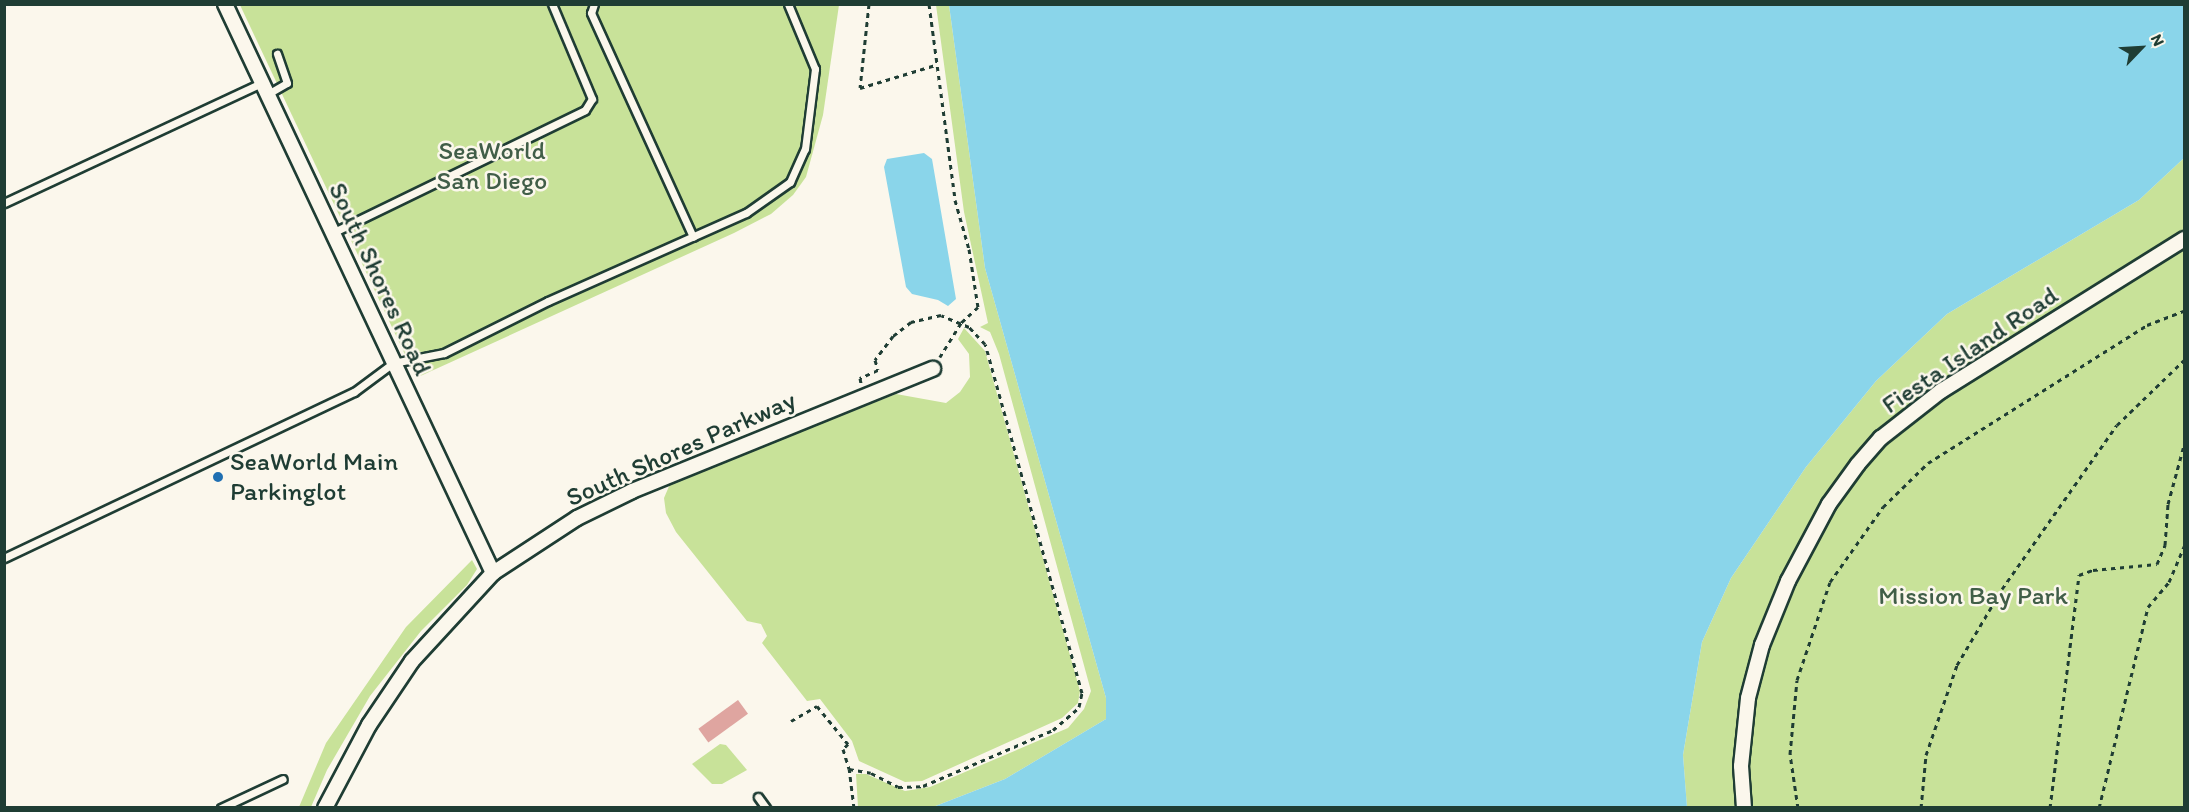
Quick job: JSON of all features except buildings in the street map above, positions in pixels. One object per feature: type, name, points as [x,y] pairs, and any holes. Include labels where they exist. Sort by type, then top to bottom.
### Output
[{"type":"street","name":"South Shores Road","points":[[225,4],[263,89],[493,573]]},
{"type":"street","name":"Fiesta Island Road","points":[[1744,807],[1741,766],[1747,709],[1762,645],[1788,581],[1829,504],[1858,464],[1881,438],[1941,391],[2184,239]]},
{"type":"street","name":"South Shores Parkway","points":[[325,807],[369,726],[412,661],[493,573],[577,518],[632,491],[933,369]]},
{"type":"lane","points":[[331,233],[585,110],[592,99],[552,4]]},
{"type":"lane","points":[[594,4],[591,13],[693,237]]},
{"type":"lane","points":[[4,558],[354,393],[393,363],[444,353],[548,300],[746,213],[790,182],[805,149],[815,69],[788,4]]},
{"type":"lane","points":[[4,203],[263,89],[287,83],[277,54]]},
{"type":"lane","points":[[221,807],[283,779]]},
{"type":"lane","points":[[758,797],[766,807]]},
{"type":"path","points":[[869,4],[860,88],[936,64]]},
{"type":"path","points":[[928,4],[955,200],[969,249],[978,307],[961,323],[933,369]]},
{"type":"path","points":[[1798,807],[1790,754],[1797,680],[1830,582],[1883,507],[1928,463],[2148,326],[2184,310]]},
{"type":"path","points":[[849,769],[871,773],[898,787],[923,786],[1053,730],[1079,708],[1082,693],[985,344],[961,323],[941,315],[911,322],[893,336],[874,360],[878,370],[860,378],[865,396]]},
{"type":"path","points":[[1921,807],[1926,755],[1957,665],[2002,589],[2117,425],[2184,360]]},
{"type":"path","points":[[2050,807],[2079,575],[2093,570],[2157,564],[2165,545],[2168,504],[2184,445]]},
{"type":"path","points":[[2099,807],[2148,607],[2169,582],[2184,546]]},
{"type":"path","points":[[791,722],[817,706],[848,744],[843,749],[849,769],[854,807]]},
{"type":"green space","name":"SeaWorld San Diego","points":[[240,5],[839,5],[823,115],[806,177],[793,195],[771,214],[734,233],[416,378]]},
{"type":"green space","points":[[936,5],[949,5],[985,268],[1106,698],[1106,719],[1005,779],[933,807],[858,807],[856,774],[866,774],[905,791],[930,787],[1068,728],[1084,709],[1091,691],[999,354],[990,332],[980,327],[988,323],[964,212]]},
{"type":"green space","name":"Mission Bay Park","points":[[2184,158],[2184,807],[1687,808],[1683,755],[1702,642],[1731,578],[1806,467],[1876,381],[1947,314],[2139,200]]},
{"type":"green space","points":[[964,328],[985,351],[1080,691],[1078,703],[1062,718],[922,781],[905,782],[859,761],[852,741],[820,699],[807,701],[762,643],[767,636],[761,624],[747,621],[676,532],[666,513],[664,498],[670,484],[684,477],[896,394],[946,403],[960,392],[970,377],[969,354],[958,339]]},
{"type":"green space","points":[[472,560],[477,569],[467,585],[421,631],[370,696],[327,770],[311,807],[299,807],[326,743],[406,627]]},
{"type":"green space","points":[[720,744],[726,745],[747,770],[722,784],[712,784],[692,764]]},
{"type":"water","points":[[949,5],[2184,5],[2184,158],[2139,200],[1947,314],[1876,381],[1806,467],[1731,578],[1702,642],[1683,755],[1687,807],[933,807],[1005,779],[1106,719],[1106,698],[985,268]]},
{"type":"water","points":[[924,153],[932,159],[956,299],[948,306],[938,300],[912,294],[906,287],[884,167],[887,159]]},
{"type":"place","name":"SeaWorld Main Parkinglot","points":[[218,477]]}]
